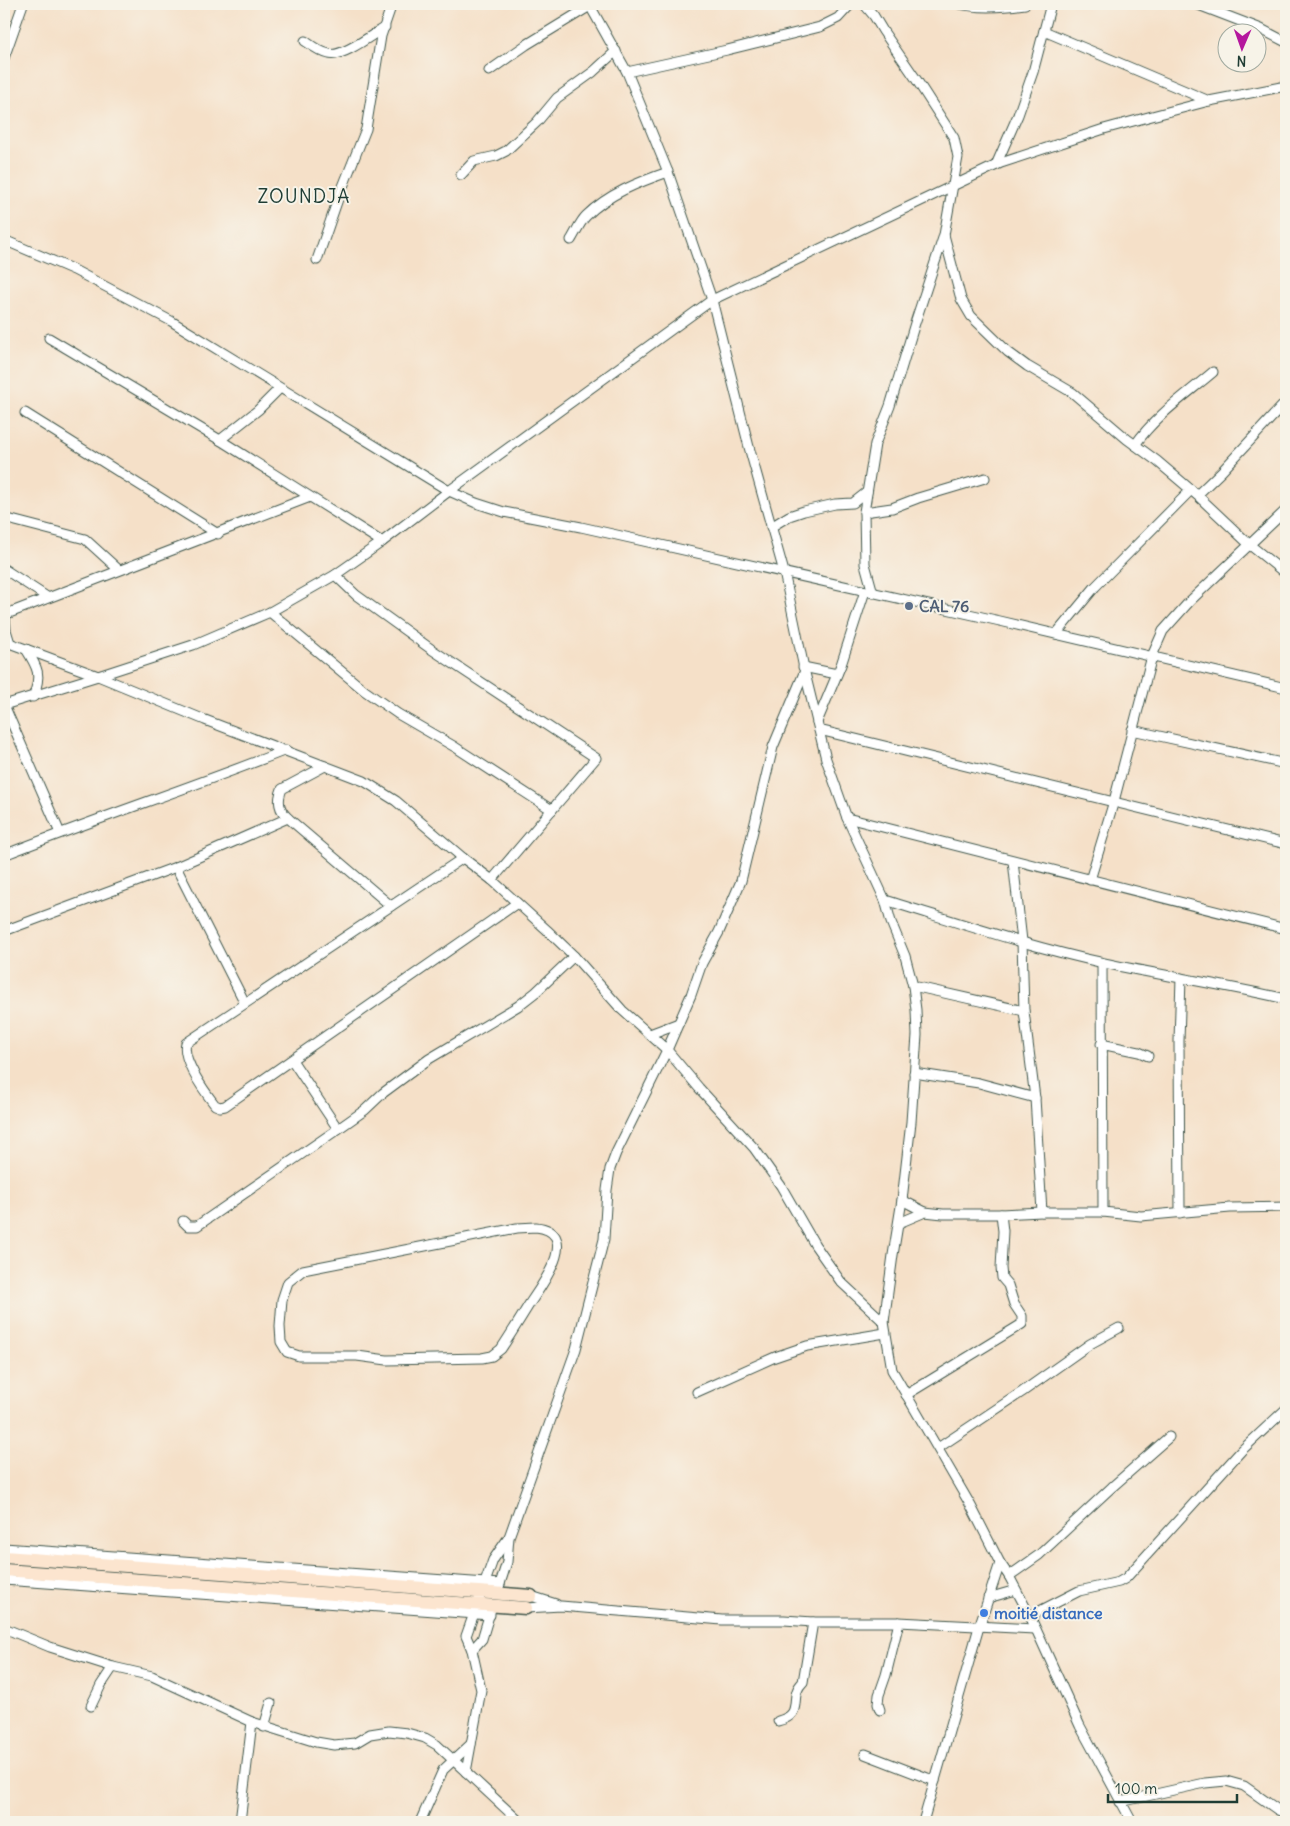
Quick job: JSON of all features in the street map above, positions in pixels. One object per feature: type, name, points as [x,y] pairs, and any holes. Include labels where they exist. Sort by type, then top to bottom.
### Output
[{"type":"main road","points":[[4,1556],[498,1588],[531,1596]]},
{"type":"main road","points":[[4,1570],[491,1611],[526,1608]]},
{"type":"street","points":[[4,58],[23,4]]},
{"type":"street","points":[[316,260],[366,129],[377,62],[392,4]]},
{"type":"street","points":[[627,72],[820,27],[838,18],[851,4]]},
{"type":"street","points":[[959,4],[971,7],[1005,7],[1025,4]]},
{"type":"street","points":[[996,165],[1018,115],[1033,72],[1051,4]]},
{"type":"street","points":[[1196,4],[1261,29],[1286,42]]},
{"type":"street","points":[[489,72],[526,45],[590,5],[627,72],[668,172],[712,300],[784,572],[804,670],[826,759],[847,818],[885,900],[891,922],[905,956],[913,986],[917,1035],[911,1122],[899,1224],[884,1322],[892,1370],[1009,1576],[1030,1616],[1080,1726],[1132,1822]]},
{"type":"street","points":[[818,726],[869,592],[865,564],[864,512],[875,444],[893,398],[944,234],[958,157],[954,138],[869,5]]},
{"type":"street","points":[[305,41],[327,54],[335,55],[348,50],[385,26]]},
{"type":"street","points":[[1044,31],[1209,101]]},
{"type":"street","points":[[460,175],[474,162],[506,152],[537,122],[557,98],[593,72],[616,51]]},
{"type":"street","points":[[60,833],[4,705],[193,645],[270,612],[335,575],[712,300],[996,165],[1104,129],[1209,101],[1286,86]]},
{"type":"street","points":[[571,240],[584,217],[602,202],[636,183],[668,172]]},
{"type":"street","points":[[944,234],[961,299],[971,316],[1008,352],[1027,366],[1073,393],[1157,461],[1194,492],[1250,545],[1286,574]]},
{"type":"street","points":[[4,240],[74,270],[171,321],[448,491],[476,503],[504,512],[784,572],[1286,688]]},
{"type":"street","points":[[49,338],[220,440],[382,542]]},
{"type":"street","points":[[1135,445],[1158,418],[1213,372]]},
{"type":"street","points":[[220,440],[258,410],[279,389]]},
{"type":"street","points":[[1056,634],[1095,587],[1194,492],[1222,471],[1286,402]]},
{"type":"street","points":[[25,413],[218,534]]},
{"type":"street","points":[[864,512],[892,508],[918,498],[985,478]]},
{"type":"street","points":[[771,527],[789,516],[835,504],[853,503],[867,492]]},
{"type":"street","points":[[310,497],[218,534],[47,596],[5,614],[7,642],[364,781],[396,801],[492,880],[574,956],[622,1010],[667,1050],[754,1148],[781,1186],[815,1245],[841,1282],[884,1322]]},
{"type":"street","points":[[1090,880],[1114,801],[1152,656],[1163,630],[1190,601],[1286,510]]},
{"type":"street","points":[[4,518],[85,539],[119,570]]},
{"type":"street","points":[[4,569],[47,596]]},
{"type":"street","points":[[335,575],[356,595],[431,650],[596,758],[492,880]]},
{"type":"street","points":[[270,612],[338,670],[385,705],[552,810]]},
{"type":"street","points":[[26,649],[36,664],[38,672],[33,697]]},
{"type":"street","points":[[804,670],[837,674]]},
{"type":"street","points":[[466,1772],[481,1690],[472,1650],[466,1636],[493,1560],[509,1536],[576,1349],[604,1239],[610,1169],[616,1153],[667,1050],[691,995],[702,963],[719,932],[741,881],[773,747],[804,670]]},
{"type":"street","points":[[818,726],[1286,844]]},
{"type":"street","points":[[1132,730],[1286,764]]},
{"type":"street","points":[[4,855],[60,833],[213,779],[286,750]]},
{"type":"street","points":[[325,766],[282,790],[278,801],[282,811],[392,906]]},
{"type":"street","points":[[4,931],[176,867],[288,818]]},
{"type":"street","points":[[847,818],[1286,929]]},
{"type":"street","points":[[463,858],[186,1043],[185,1047],[194,1074],[215,1105],[225,1106],[517,903]]},
{"type":"street","points":[[1014,861],[1022,941],[1024,1011],[1035,1098],[1042,1212]]},
{"type":"street","points":[[176,867],[245,1003]]},
{"type":"street","points":[[885,900],[1102,963],[1286,999]]},
{"type":"street","points":[[183,1221],[188,1226],[197,1226],[365,1110],[383,1092],[429,1059],[518,1006],[536,992],[574,956]]},
{"type":"street","points":[[1102,963],[1103,1212]]},
{"type":"street","points":[[1180,1213],[1179,1040],[1181,978]]},
{"type":"street","points":[[913,986],[1024,1011]]},
{"type":"street","points":[[650,1034],[679,1023]]},
{"type":"street","points":[[1102,1044],[1139,1052],[1148,1056]]},
{"type":"street","points":[[292,1060],[338,1129]]},
{"type":"street","points":[[914,1072],[979,1083],[1035,1098]]},
{"type":"street","points":[[902,1200],[925,1212],[943,1214],[1103,1212],[1141,1216],[1230,1208],[1286,1207]]},
{"type":"street","points":[[899,1224],[925,1212]]},
{"type":"street","points":[[906,1395],[1022,1324],[1022,1316],[1014,1304],[1008,1285],[1002,1278],[1003,1231],[1001,1214]]},
{"type":"street","points":[[518,1228],[546,1228],[556,1238],[556,1256],[551,1270],[498,1353],[482,1358],[387,1360],[357,1356],[323,1357],[293,1355],[287,1352],[281,1342],[280,1326],[284,1291],[288,1282],[303,1270],[518,1228]]},
{"type":"street","points":[[938,1448],[1090,1344],[1119,1328]]},
{"type":"street","points":[[696,1392],[775,1357],[807,1346],[885,1333]]},
{"type":"street","points":[[1030,1616],[1079,1591],[1119,1582],[1126,1578],[1242,1450],[1286,1409]]},
{"type":"street","points":[[1009,1576],[1039,1555],[1170,1437]]},
{"type":"street","points":[[472,1650],[482,1639],[507,1562],[509,1536]]},
{"type":"street","points":[[4,1548],[483,1587]]},
{"type":"street","points":[[923,1822],[979,1627],[1000,1563]]},
{"type":"street","points":[[4,1580],[475,1609]]},
{"type":"street","points":[[988,1598],[1016,1590]]},
{"type":"street","points":[[531,1596],[561,1606]]},
{"type":"street","points":[[526,1608],[561,1606],[722,1620],[899,1622],[1035,1629]]},
{"type":"street","points":[[778,1721],[793,1714],[798,1687],[803,1682],[813,1622]]},
{"type":"street","points":[[880,1710],[878,1704],[879,1695],[899,1622]]},
{"type":"street","points":[[4,1628],[50,1647],[113,1667],[152,1676],[264,1727],[316,1742],[334,1745],[355,1743],[370,1734],[388,1731],[407,1733],[425,1738],[437,1745],[520,1822]]},
{"type":"street","points":[[90,1706],[113,1667]]},
{"type":"street","points":[[264,1727],[271,1702]]},
{"type":"street","points":[[240,1822],[252,1722]]},
{"type":"street","points":[[420,1822],[443,1770],[472,1744]]},
{"type":"street","points":[[865,1754],[935,1781]]},
{"type":"street","points":[[1120,1802],[1206,1783],[1226,1781],[1244,1786],[1278,1810],[1286,1813]]},
{"type":"place","name":"CAL 76","points":[[909,606]]},
{"type":"place","name":"moitié distance","points":[[984,1613]]},
{"type":"district","name":"ZOUNDJA","points":[[304,196]]}]
